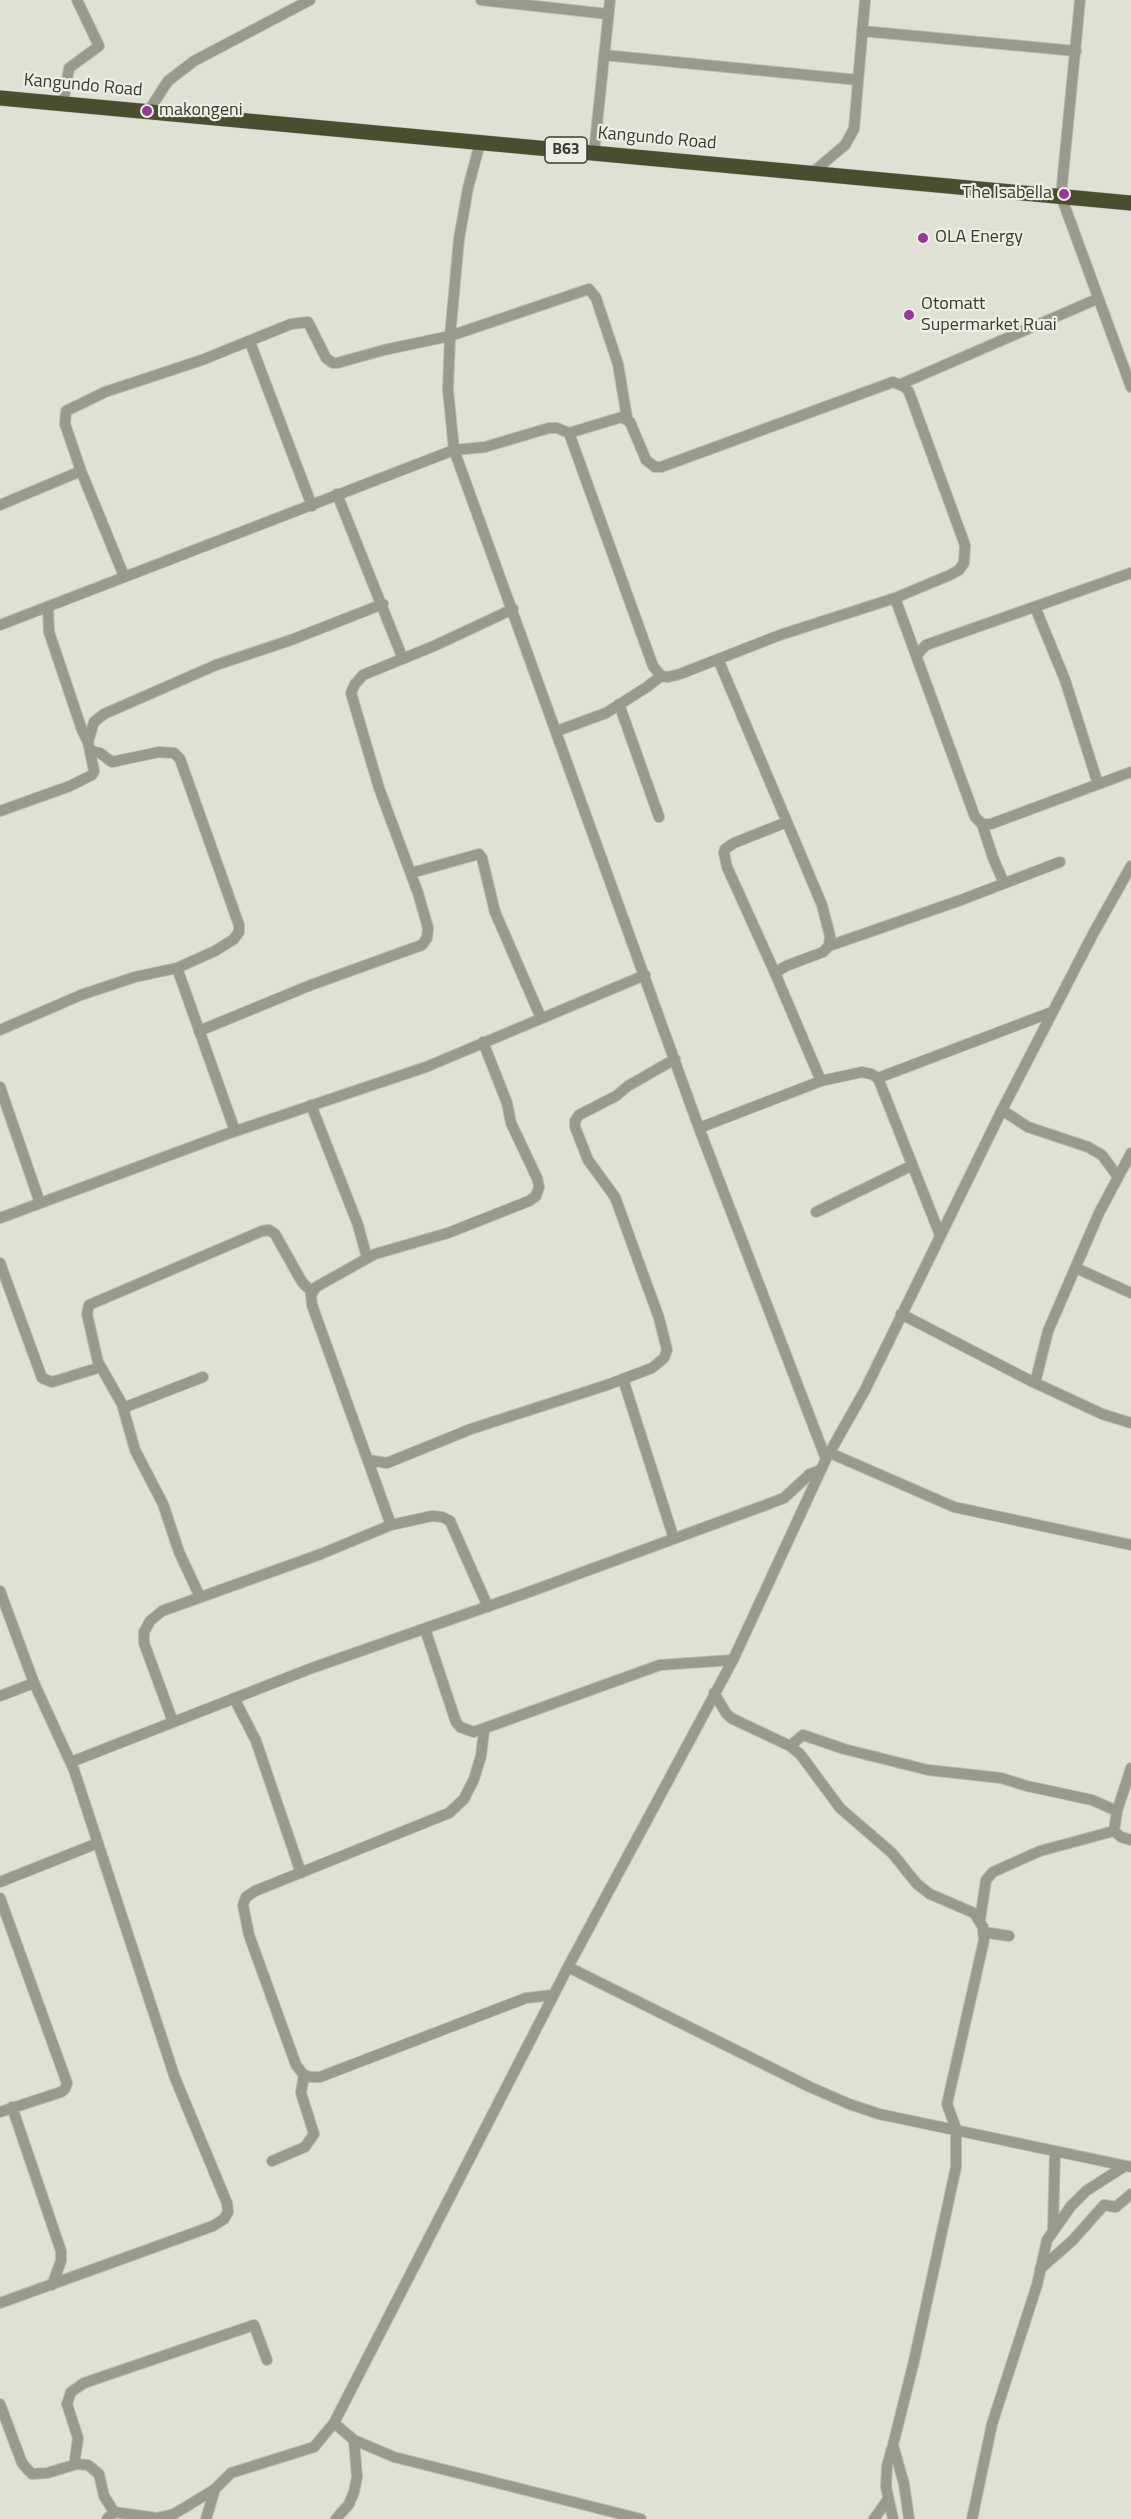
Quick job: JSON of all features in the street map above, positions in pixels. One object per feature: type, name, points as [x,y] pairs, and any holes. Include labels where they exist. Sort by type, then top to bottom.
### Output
[{"type":"highway","name":"Kangundo Road","points":[[0,98],[1131,203]]},
{"type":"street","points":[[63,104],[69,68],[99,46],[76,0]]},
{"type":"street","points":[[148,112],[168,81],[194,61],[310,0]]},
{"type":"street","points":[[480,0],[609,14]]},
{"type":"street","points":[[594,153],[610,0]]},
{"type":"street","points":[[812,173],[851,138],[854,129],[865,0]]},
{"type":"street","points":[[1080,0],[1061,196],[1131,387]]},
{"type":"street","points":[[862,31],[1076,51]]},
{"type":"street","points":[[604,55],[858,80]]},
{"type":"street","points":[[480,143],[468,188],[459,239],[450,336],[448,390],[454,450],[699,1128],[828,1456],[954,1507],[1131,1545]]},
{"type":"street","points":[[124,576],[81,471],[65,424],[66,411],[73,406],[131,383],[250,342],[291,324],[308,322],[326,358],[333,363],[450,336],[590,289],[596,298],[618,364],[627,418],[646,460],[655,467],[661,467],[881,385],[892,382],[901,384],[909,392],[965,545],[966,555],[959,570],[895,598],[780,635],[680,674],[661,676],[653,666],[569,433]]},
{"type":"street","points":[[901,384],[1097,299]]},
{"type":"street","points":[[250,342],[312,506]]},
{"type":"street","points":[[0,625],[454,450],[485,447],[553,427],[569,433],[616,418],[627,418]]},
{"type":"street","points":[[0,505],[81,471]]},
{"type":"street","points":[[337,494],[404,658]]},
{"type":"street","points":[[916,656],[926,645],[1131,573]]},
{"type":"street","points":[[895,598],[975,817],[982,824],[1004,883]]},
{"type":"street","points":[[90,746],[94,722],[104,714],[216,665],[291,640],[383,604]]},
{"type":"street","points":[[0,811],[92,776],[94,765],[90,746],[82,730],[50,632],[48,607]]},
{"type":"street","points":[[1035,607],[1065,681],[1098,784]]},
{"type":"street","points":[[199,1031],[311,985],[422,945],[427,938],[428,928],[411,873],[379,788],[351,693],[363,675],[513,609]]},
{"type":"street","points":[[910,639],[926,645]]},
{"type":"street","points":[[718,659],[822,905],[830,936],[829,946]]},
{"type":"street","points":[[557,731],[606,712],[661,676]]},
{"type":"street","points":[[620,704],[659,817]]},
{"type":"street","points":[[0,1030],[81,995],[135,976],[177,968],[215,951],[234,939],[239,932],[239,925],[180,759],[174,753],[167,752],[112,762],[90,746]]},
{"type":"street","points":[[982,824],[991,824],[1131,772]]},
{"type":"street","points":[[787,822],[734,843],[725,849],[724,853],[727,867],[821,1081]]},
{"type":"street","points":[[411,873],[479,854],[495,912],[541,1018]]},
{"type":"street","points":[[775,973],[786,966],[823,952],[829,946],[1060,862]]},
{"type":"street","points":[[0,2404],[22,2463],[32,2474],[47,2473],[77,2464],[88,2465],[99,2474],[111,2516],[135,2513],[158,2518],[172,2517],[215,2488],[231,2473],[314,2446],[334,2423],[568,1967],[733,1660],[828,1456],[865,1390],[1052,1012],[1131,866]]},
{"type":"street","points":[[177,968],[235,1131]]},
{"type":"street","points":[[0,1218],[235,1131],[402,1076],[645,975]]},
{"type":"street","points":[[699,1128],[821,1081],[862,1072],[878,1078],[1052,1012]]},
{"type":"street","points":[[391,1525],[312,1305],[312,1292],[316,1287],[367,1258],[459,1229],[530,1201],[536,1196],[539,1187],[537,1178],[511,1123],[507,1103],[483,1042]]},
{"type":"street","points":[[368,1460],[387,1463],[471,1429],[623,1379],[652,1368],[664,1358],[667,1350],[659,1318],[615,1197],[588,1160],[575,1128],[575,1121],[579,1115],[616,1096],[627,1086],[675,1059]]},
{"type":"street","points":[[878,1078],[940,1235]]},
{"type":"street","points":[[0,1087],[40,1203]]},
{"type":"street","points":[[311,1105],[358,1225],[367,1258]]},
{"type":"street","points":[[1002,1110],[1028,1127],[1088,1147],[1102,1155],[1118,1177]]},
{"type":"street","points":[[1035,1383],[1048,1331],[1099,1213],[1131,1153]]},
{"type":"street","points":[[816,1212],[911,1166]]},
{"type":"street","points":[[200,1597],[179,1552],[163,1504],[135,1450],[123,1408],[94,1350],[87,1314],[89,1305],[269,1230],[275,1234],[302,1282],[312,1292]]},
{"type":"street","points":[[0,1263],[42,1378],[52,1382],[101,1367]]},
{"type":"street","points":[[1076,1268],[1131,1293]]},
{"type":"street","points":[[901,1314],[1035,1383],[1102,1414],[1131,1423]]},
{"type":"street","points":[[123,1408],[202,1377]]},
{"type":"street","points":[[623,1379],[674,1539]]},
{"type":"street","points":[[378,1488],[387,1463]]},
{"type":"street","points":[[71,1762],[312,1668],[784,1498],[810,1474],[821,1470]]},
{"type":"street","points":[[173,1722],[144,1643],[144,1632],[150,1621],[162,1611],[321,1554],[391,1525],[432,1516],[450,1521],[488,1606]]},
{"type":"street","points":[[0,1592],[34,1683],[71,1762],[176,2078],[227,2203],[228,2212],[224,2219],[213,2226],[0,2303]]},
{"type":"street","points":[[425,1629],[456,1722],[466,1731],[484,1731],[555,1702],[660,1665],[733,1660]]},
{"type":"street","points":[[0,1696],[34,1683]]},
{"type":"street","points":[[714,1693],[731,1718],[790,1746],[800,1754],[840,1808],[892,1853],[917,1884],[930,1894],[974,1913],[980,1920]]},
{"type":"street","points":[[234,1698],[256,1741],[301,1873]]},
{"type":"street","points":[[484,1731],[481,1756],[474,1779],[464,1799],[448,1813],[255,1891],[246,1897],[243,1905],[249,1935],[296,2065],[304,2075],[320,2077],[526,1998],[554,1995]]},
{"type":"street","points":[[790,1746],[803,1735],[844,1749],[928,1770],[1001,1778],[1092,1800],[1117,1811]]},
{"type":"street","points":[[1114,1831],[1117,1811],[1131,1768]]},
{"type":"street","points":[[893,2519],[888,2499],[887,2466],[914,2361],[956,2167],[956,2129],[947,2104],[984,1940],[980,1920],[986,1880],[993,1872],[1040,1851],[1114,1831]]},
{"type":"street","points":[[1114,1831],[1121,1837],[1131,1840]]},
{"type":"street","points":[[0,1882],[98,1843]]},
{"type":"street","points":[[0,1898],[67,2083],[61,2092],[0,2112]]},
{"type":"street","points":[[983,1932],[1009,1936]]},
{"type":"street","points":[[568,1967],[810,2087],[849,2104],[879,2114],[1128,2167]]},
{"type":"street","points":[[272,2161],[305,2146],[314,2133],[301,2093],[304,2075]]},
{"type":"street","points":[[12,2108],[61,2251],[61,2261],[52,2285]]},
{"type":"street","points":[[1053,2231],[1055,2151]]},
{"type":"street","points":[[972,2519],[992,2424],[1047,2240],[1071,2206],[1086,2192],[1128,2167]]},
{"type":"street","points":[[1040,2269],[1072,2241],[1104,2205],[1116,2207],[1131,2194]]},
{"type":"street","points":[[77,2464],[75,2459],[78,2438],[67,2404],[71,2392],[84,2383],[254,2325],[267,2360]]},
{"type":"street","points":[[334,2423],[354,2439],[394,2457],[641,2519]]},
{"type":"street","points":[[336,2519],[349,2504],[354,2492],[357,2477],[354,2439]]},
{"type":"street","points":[[892,2445],[904,2484],[909,2519]]},
{"type":"street","points":[[206,2519],[215,2488]]},
{"type":"street","points":[[874,2519],[888,2499]]},
{"type":"place","name":"makongeni","points":[[147,111]]},
{"type":"place","name":"The Isabella","points":[[1064,194]]},
{"type":"place","name":"OLA Energy","points":[[923,238]]},
{"type":"place","name":"Otomatt Supermarket Ruai","points":[[909,315]]}]
